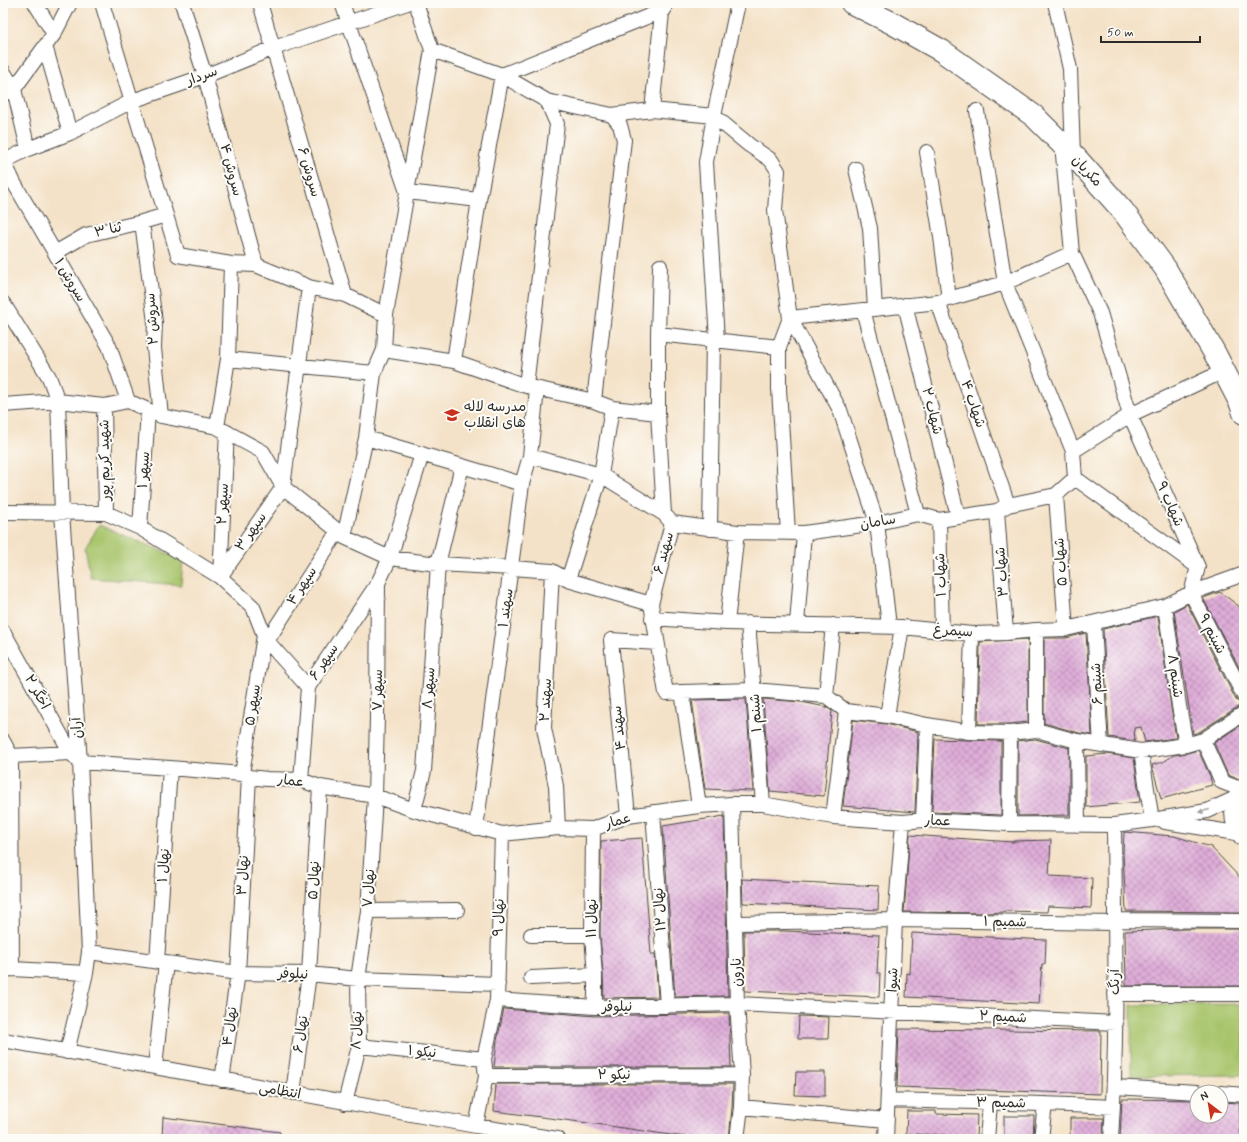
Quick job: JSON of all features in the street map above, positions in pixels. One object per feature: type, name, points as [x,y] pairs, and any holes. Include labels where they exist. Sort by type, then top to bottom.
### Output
[{"type":"main road","name":"مکریان","points":[[852,3],[942,51],[1034,116],[1067,150],[1123,211],[1165,268],[1214,352],[1241,404],[1244,413]]},
{"type":"main road","points":[[1242,792],[1236,805],[1236,815],[1238,825],[1243,834]]},
{"type":"street","points":[[35,3],[54,34]]},
{"type":"street","points":[[8,92],[54,34],[70,3]]},
{"type":"street","points":[[102,3],[178,255],[231,264],[256,265],[309,287],[345,295],[386,315]]},
{"type":"street","name":"سروش ۴","points":[[182,3],[205,76],[256,265]]},
{"type":"street","name":"سروش ۶","points":[[260,3],[345,295]]},
{"type":"street","points":[[342,3],[407,192]]},
{"type":"street","name":"سردار","points":[[3,162],[28,149],[70,133],[132,100],[205,76],[274,48],[407,3]]},
{"type":"street","points":[[341,534],[366,438],[374,373],[384,350],[386,315],[432,50],[416,3]]},
{"type":"street","points":[[710,529],[715,340],[706,162],[714,116],[738,3]]},
{"type":"street","name":"شهاب ۹","points":[[1055,3],[1070,69],[1067,150],[1072,253],[1100,313],[1130,415],[1198,567]]},
{"type":"street","points":[[502,75],[663,8],[652,110]]},
{"type":"street","points":[[45,46],[70,133]]},
{"type":"street","points":[[432,50],[502,75],[547,101],[612,115],[652,110],[714,116],[749,145],[771,160],[778,171],[775,210],[790,318],[840,410],[878,523],[896,627],[887,716]]},
{"type":"street","points":[[3,71],[8,92],[28,149]]},
{"type":"street","points":[[454,361],[479,200],[502,75]]},
{"type":"street","name":"سهند ۱","points":[[476,828],[512,568],[522,484],[530,456],[531,387],[557,124],[547,101]]},
{"type":"street","points":[[977,111],[1005,283],[1073,451],[1075,478],[1198,567],[1191,593]]},
{"type":"street","points":[[594,401],[624,140],[620,125],[612,115]]},
{"type":"street","name":"شهاب ۴","points":[[927,152],[941,237],[944,301],[1003,508]]},
{"type":"street","name":"سروش ۱","points":[[3,162],[9,186],[55,253],[109,346],[128,401]]},
{"type":"street","points":[[856,169],[870,228],[869,310],[918,514]]},
{"type":"street","points":[[407,192],[479,200]]},
{"type":"street","name":"ثنا ۳","points":[[55,253],[86,235],[166,215]]},
{"type":"street","name":"سروش ۲","points":[[142,222],[154,322],[154,414]]},
{"type":"street","points":[[790,318],[944,301],[1005,283],[1072,253]]},
{"type":"street","name":"سپهر ۲","points":[[220,576],[222,429],[228,359],[231,264]]},
{"type":"street","name":"سهند ۶","points":[[660,266],[658,413],[668,518],[651,604],[652,618],[666,693],[682,692]]},
{"type":"street","points":[[283,487],[309,287]]},
{"type":"street","name":"آران","points":[[3,303],[49,377],[58,401],[62,514],[75,758],[89,952],[86,973],[67,1052]]},
{"type":"street","name":"شهاب ۲","points":[[905,305],[958,516]]},
{"type":"street","points":[[788,533],[779,389],[779,347],[790,318]]},
{"type":"street","points":[[658,334],[779,347]]},
{"type":"street","points":[[384,350],[454,361],[531,387],[594,401],[612,408],[658,413]]},
{"type":"street","points":[[228,359],[374,373]]},
{"type":"street","points":[[1073,451],[1130,415],[1224,371]]},
{"type":"street","points":[[3,405],[58,401],[104,406],[128,401],[154,414],[222,429],[262,452],[283,487],[341,534],[390,558],[438,564],[552,571],[568,580],[651,604]]},
{"type":"street","name":"شهید کریم پور","points":[[104,406],[106,513]]},
{"type":"street","points":[[568,580],[601,475],[612,408]]},
{"type":"street","name":"سپهر ۱","points":[[140,528],[154,414]]},
{"type":"street","points":[[366,438],[522,484]]},
{"type":"street","name":"سپهر ۶","points":[[301,780],[308,687],[378,583],[390,558],[422,454]]},
{"type":"street","points":[[530,456],[601,475],[668,518]]},
{"type":"street","name":"سپهر ۸","points":[[414,810],[424,771],[438,564],[462,466]]},
{"type":"street","points":[[1056,495],[1075,478]]},
{"type":"street","name":"سپهر ۳","points":[[220,576],[283,487]]},
{"type":"street","name":"سامان","points":[[668,518],[710,529],[737,532],[804,533],[878,523],[918,514],[939,520],[1003,508],[1056,495]]},
{"type":"street","name":"شهاب ۵","points":[[1056,495],[1066,629]]},
{"type":"street","name":"شهاب ۳","points":[[1003,508],[1006,633]]},
{"type":"street","points":[[3,512],[62,514],[106,513],[140,528],[220,576],[254,607],[265,638],[308,687]]},
{"type":"street","name":"شهاب ۱","points":[[939,520],[942,631]]},
{"type":"street","points":[[727,623],[737,532]]},
{"type":"street","points":[[797,624],[804,533]]},
{"type":"street","name":"سپهر ۴","points":[[265,638],[341,534]]},
{"type":"street","name":"سهند ۲","points":[[552,571],[544,728],[556,786],[558,828]]},
{"type":"street","name":"سیمرغ","points":[[652,618],[727,623],[896,627],[972,634],[1066,629],[1165,606],[1191,593],[1244,574]]},
{"type":"street","name":"سپهر ۷","points":[[375,796],[378,718],[378,583]]},
{"type":"street","name":"شبنم ۹","points":[[1191,593],[1244,696]]},
{"type":"street","name":"شبنم ۸","points":[[1165,606],[1186,745]]},
{"type":"street","name":"شبنم ۱","points":[[748,623],[763,804]]},
{"type":"street","name":"شبنم ۶","points":[[1094,623],[1101,744]]},
{"type":"street","points":[[826,696],[833,625]]},
{"type":"street","points":[[1036,630],[1036,730]]},
{"type":"street","name":"اخگر ۲","points":[[3,631],[75,758]]},
{"type":"street","points":[[969,732],[972,634]]},
{"type":"street","name":"سپهر ۵","points":[[245,775],[265,638]]},
{"type":"street","name":"سهند ۴","points":[[628,816],[611,640],[657,644]]},
{"type":"street","points":[[699,806],[682,692],[754,690],[826,696],[846,711],[887,716],[969,732],[1010,733],[1036,730],[1077,741],[1141,751],[1186,745],[1203,740],[1244,713]]},
{"type":"street","points":[[833,817],[846,711]]},
{"type":"street","points":[[923,820],[927,725]]},
{"type":"street","points":[[1009,824],[1010,733]]},
{"type":"street","points":[[1203,740],[1222,782],[1242,792]]},
{"type":"street","points":[[3,741],[7,758],[8,969],[86,973]]},
{"type":"street","points":[[1077,741],[1078,825]]},
{"type":"street","points":[[1141,751],[1152,820],[1243,834]]},
{"type":"street","name":"عمار","points":[[7,758],[75,758],[301,780],[320,787],[375,796],[414,810],[502,834],[558,828],[593,829],[628,816],[699,806],[732,804],[763,804],[833,817],[903,822],[923,820],[1009,824],[1114,825],[1207,810],[1242,792]]},
{"type":"street","name":"نهال ۱","points":[[155,1067],[162,962],[170,768]]},
{"type":"street","name":"نهال ۳","points":[[238,973],[245,775]]},
{"type":"street","name":"نهال ۵","points":[[308,974],[320,787]]},
{"type":"street","name":"نهال ۷","points":[[358,979],[368,911],[375,796]]},
{"type":"street","name":"نارون","points":[[732,804],[737,1004],[742,1075],[741,1107],[737,1139]]},
{"type":"street","name":"نهال ۱۲","points":[[653,812],[667,1006]]},
{"type":"street","name":"شیوا","points":[[886,1139],[895,920],[903,822]]},
{"type":"street","name":"آرنگ","points":[[1111,1139],[1116,1023],[1114,825]]},
{"type":"street","name":"نهال ۱۱","points":[[593,829],[592,936],[596,975],[595,1007]]},
{"type":"street","name":"نهال ۹","points":[[476,1126],[486,1076],[484,1059],[497,1000],[502,834]]},
{"type":"street","points":[[368,911],[456,910]]},
{"type":"street","name":"شمیم ۱","points":[[736,923],[895,920],[1244,921]]},
{"type":"street","points":[[531,935],[592,936]]},
{"type":"street","name":"نیلوفر","points":[[89,952],[238,973],[308,974],[358,979],[498,984]]},
{"type":"street","name":"نهال ۴","points":[[222,1080],[238,973]]},
{"type":"street","name":"نهال ۶","points":[[293,1093],[308,974]]},
{"type":"street","points":[[531,978],[596,975]]},
{"type":"street","name":"نهال ۸","points":[[345,1103],[359,1046],[358,979]]},
{"type":"street","points":[[1115,994],[1244,994]]},
{"type":"street","name":"نیلوفر","points":[[497,1000],[595,1007],[737,1004]]},
{"type":"street","name":"شمیم ۲","points":[[737,1004],[1116,1023]]},
{"type":"street","name":"انتظامی","points":[[3,1040],[345,1103],[558,1139]]},
{"type":"street","name":"نیکو ۱","points":[[359,1046],[484,1059]]},
{"type":"street","name":"نیکو ۲","points":[[486,1076],[742,1075]]},
{"type":"street","points":[[1114,1087],[1189,1092]]},
{"type":"street","points":[[1229,1094],[1244,1095]]},
{"type":"street","name":"شمیم ۳","points":[[888,1100],[1113,1107]]},
{"type":"street","points":[[987,1139],[990,1103]]},
{"type":"street","points":[[1041,1139],[1045,1104]]},
{"type":"street","points":[[741,1107],[887,1120]]},
{"type":"green space","points":[[99,525],[183,560],[181,585],[91,578],[85,548]]},
{"type":"green space","points":[[1244,1004],[1244,1075],[1131,1076],[1131,1005]]},
{"type":"building","points":[[1220,592],[1244,610],[1244,677],[1203,598]]},
{"type":"building","points":[[1187,604],[1236,700],[1244,704],[1199,732],[1193,734],[1174,611]]},
{"type":"building","points":[[1158,616],[1176,738],[1145,742],[1141,727],[1134,728],[1135,741],[1109,737],[1103,629]]},
{"type":"building","points":[[1086,633],[1092,735],[1079,733],[1044,723],[1044,638],[1066,638]]},
{"type":"building","points":[[1028,639],[1028,722],[1010,724],[978,724],[980,642]]},
{"type":"building","points":[[746,699],[753,791],[705,789],[692,700]]},
{"type":"building","points":[[763,699],[801,702],[826,707],[832,711],[824,796],[770,791]]},
{"type":"building","points":[[853,720],[886,724],[918,732],[915,812],[843,806]]},
{"type":"building","points":[[1244,723],[1244,777],[1238,779],[1228,775],[1214,743]]},
{"type":"building","points":[[935,739],[1001,741],[1001,815],[932,812]]},
{"type":"building","points":[[1035,739],[1069,748],[1069,815],[1018,816],[1018,741]]},
{"type":"building","points":[[1198,750],[1210,776],[1212,785],[1161,799],[1152,765],[1163,762],[1174,755]]},
{"type":"building","points":[[1107,754],[1134,758],[1140,802],[1086,807],[1086,756]]},
{"type":"building","points":[[724,816],[728,996],[675,997],[663,826]]},
{"type":"building","points":[[1124,832],[1174,836],[1211,847],[1244,882],[1244,912],[1126,911],[1123,853]]},
{"type":"building","points":[[910,835],[1013,842],[1051,840],[1049,876],[1092,878],[1091,908],[1048,906],[1047,912],[904,912]]},
{"type":"building","points":[[642,838],[651,954],[655,954],[658,997],[604,998],[600,935],[601,841]]},
{"type":"building","points":[[742,879],[879,886],[878,910],[743,903]]},
{"type":"building","points":[[1244,929],[1244,986],[1126,986],[1125,931]]},
{"type":"building","points":[[744,931],[879,935],[877,973],[880,973],[879,997],[745,991]]},
{"type":"building","points":[[912,933],[1046,940],[1045,964],[1042,964],[1039,1004],[906,997],[907,973],[910,974]]},
{"type":"building","points":[[504,1009],[595,1016],[729,1013],[731,1067],[494,1067],[497,1041]]},
{"type":"building","points":[[799,1016],[829,1017],[828,1039],[798,1039]]},
{"type":"building","points":[[899,1029],[1101,1031],[1100,1094],[897,1087]]},
{"type":"building","points":[[796,1072],[825,1072],[825,1096],[795,1095]]},
{"type":"building","points":[[496,1084],[733,1084],[729,1139],[698,1139],[494,1111]]},
{"type":"building","points":[[1122,1099],[1189,1100],[1189,1124],[1229,1124],[1229,1102],[1239,1103],[1241,1139],[1120,1139]]},
{"type":"building","points":[[907,1111],[936,1111],[936,1114],[977,1115],[976,1138],[947,1137],[947,1135],[906,1134]]},
{"type":"building","points":[[1004,1116],[1034,1116],[1033,1139],[1004,1139]]},
{"type":"building","points":[[163,1117],[280,1132],[280,1139],[162,1139]]},
{"type":"building","points":[[1070,1118],[1104,1118],[1103,1139],[1070,1139]]},
{"type":"place","name":"مدرسه لاله های انقلاب","points":[[452,415]]}]
